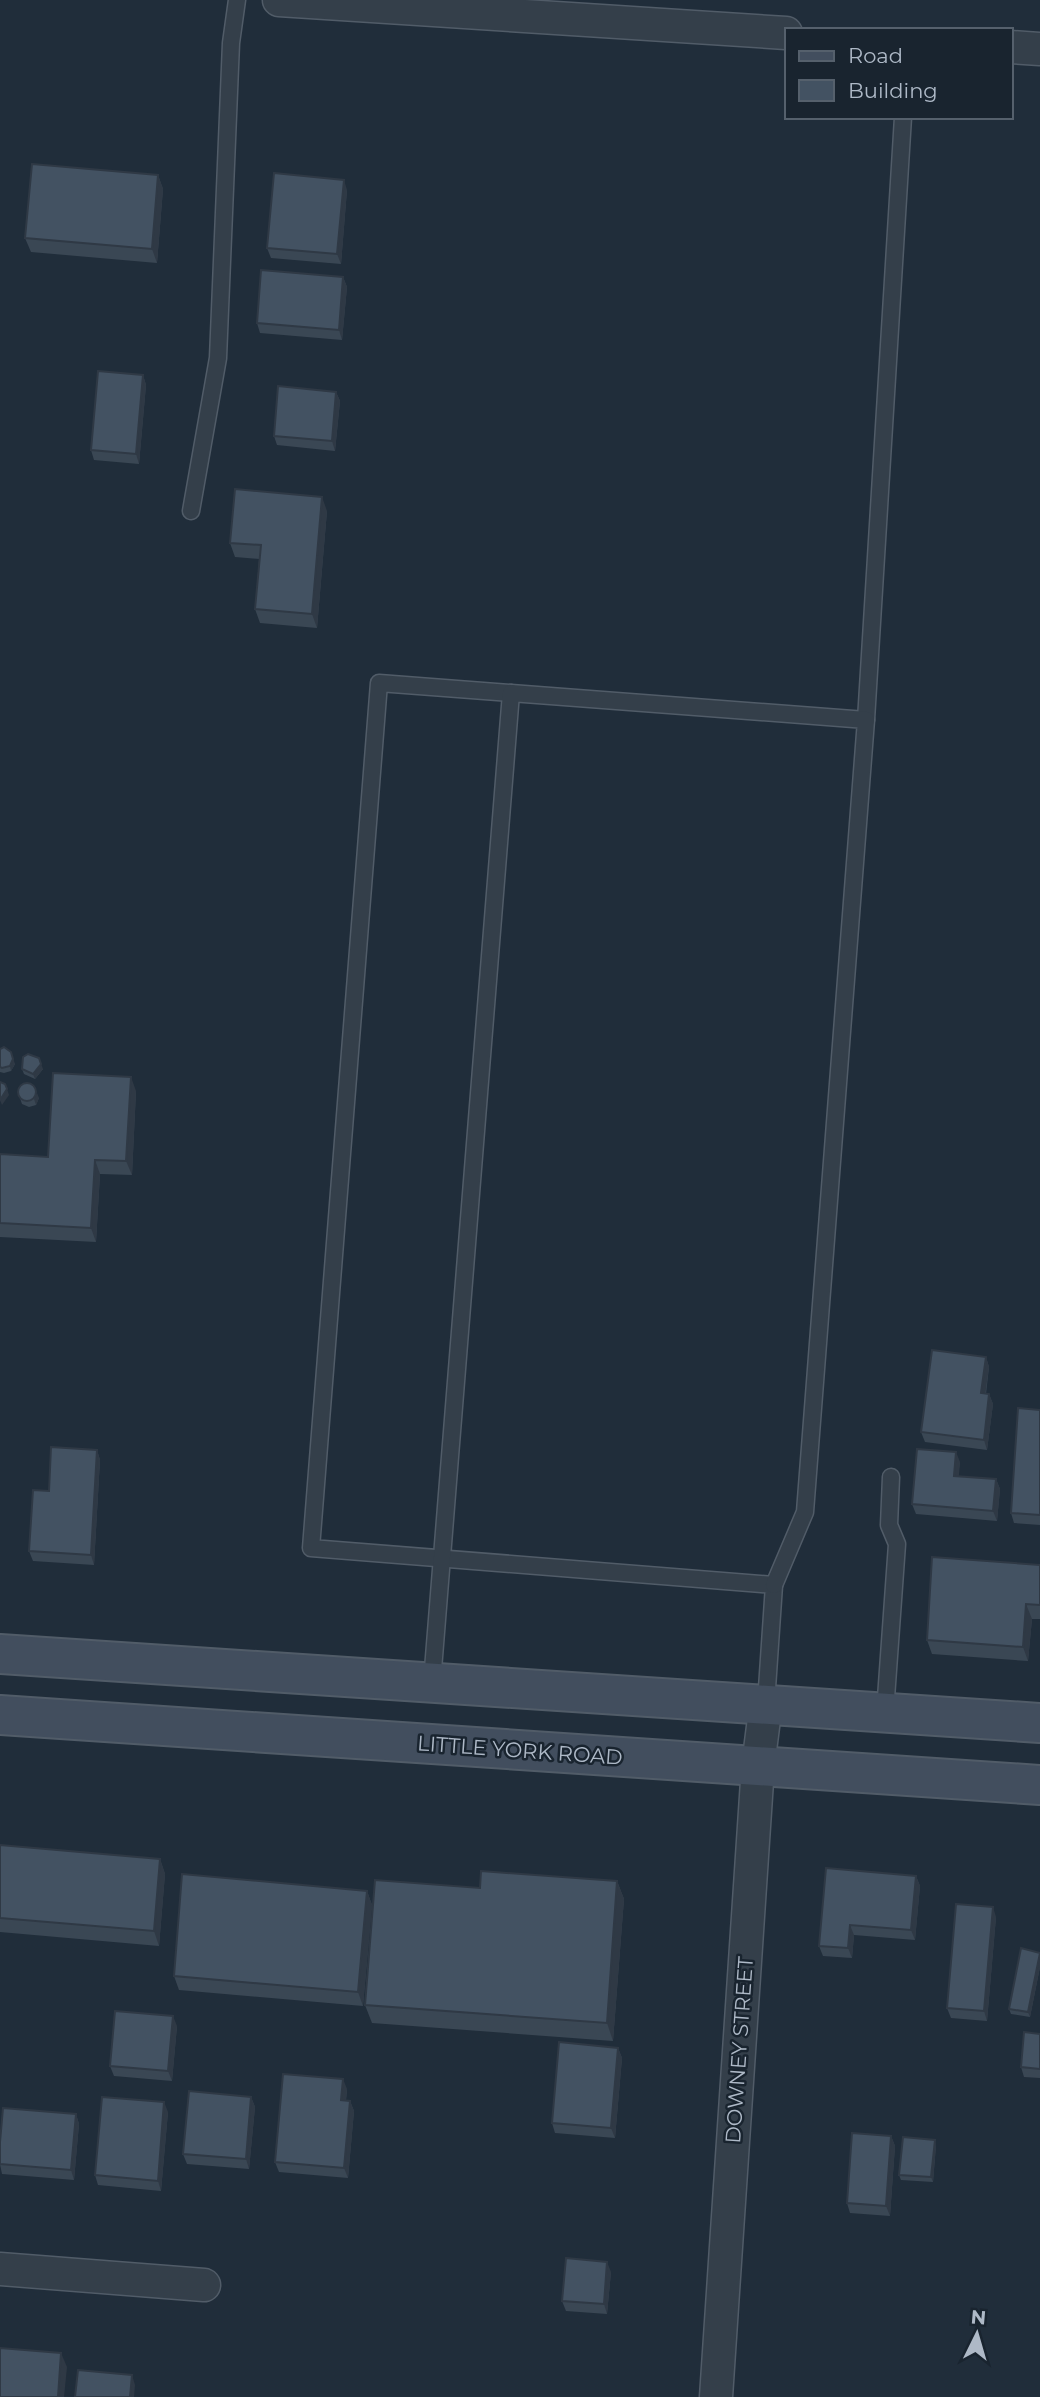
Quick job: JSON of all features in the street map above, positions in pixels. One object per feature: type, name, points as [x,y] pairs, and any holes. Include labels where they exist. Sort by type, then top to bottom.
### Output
[{"type":"main road","points":[[0,1654],[1040,1723]]},
{"type":"main road","name":"LITTLE YORK ROAD","points":[[0,1715],[1040,1786]]},
{"type":"street","points":[[279,0],[785,33]]},
{"type":"street","points":[[1012,47],[1040,49]]},
{"type":"street","name":"DOWNEY STREET","points":[[716,2397],[758,1766],[766,1703]]},
{"type":"street","points":[[0,2269],[204,2285]]},
{"type":"lane","points":[[191,510],[218,358],[231,43],[236,0]]},
{"type":"lane","points":[[766,1703],[774,1585],[805,1513],[866,720],[903,119]]},
{"type":"lane","points":[[774,1585],[311,1548],[379,683],[866,720]]},
{"type":"lane","points":[[432,1682],[511,693]]},
{"type":"lane","points":[[885,1712],[897,1544],[889,1525],[891,1477]]},
{"type":"building","points":[[32,164],[158,175],[152,249],[25,238]]},
{"type":"building","points":[[274,173],[344,180],[337,254],[267,248]]},
{"type":"building","points":[[261,270],[343,277],[339,330],[257,323]]},
{"type":"building","points":[[98,371],[143,375],[136,454],[91,450]]},
{"type":"building","points":[[278,386],[336,392],[332,441],[274,436]]},
{"type":"building","points":[[235,489],[322,497],[312,614],[255,609],[261,545],[230,543]]},
{"type":"building","points":[[4,1047],[11,1052],[13,1059],[10,1066],[2,1068],[0,1049]]},
{"type":"building","points":[[28,1054],[39,1058],[41,1064],[33,1074],[22,1069],[23,1057]]},
{"type":"building","points":[[53,1073],[131,1077],[126,1161],[95,1160],[91,1228],[0,1223],[0,1154],[48,1157]]},
{"type":"building","points":[[0,1082],[5,1084],[7,1089],[0,1100]]},
{"type":"building","points":[[23,1083],[31,1083],[36,1092],[34,1099],[23,1101],[18,1096],[18,1088]]},
{"type":"building","points":[[932,1350],[986,1357],[981,1393],[989,1394],[984,1440],[921,1432]]},
{"type":"building","points":[[1018,1408],[1040,1410],[1040,1515],[1011,1513]]},
{"type":"building","points":[[51,1447],[97,1450],[91,1555],[29,1551],[33,1490],[49,1491]]},
{"type":"building","points":[[917,1449],[956,1452],[954,1476],[996,1479],[993,1511],[912,1504]]},
{"type":"building","points":[[932,1557],[1040,1565],[1040,1605],[1026,1604],[1023,1647],[927,1640]]},
{"type":"building","points":[[0,1845],[160,1859],[154,1931],[0,1918]]},
{"type":"building","points":[[826,1868],[916,1876],[911,1930],[850,1925],[848,1948],[819,1946]]},
{"type":"building","points":[[481,1871],[617,1881],[607,2023],[365,2005],[375,1880],[480,1888]]},
{"type":"building","points":[[182,1874],[367,1891],[358,1992],[174,1976]]},
{"type":"building","points":[[956,1904],[993,1907],[984,2011],[947,2008]]},
{"type":"building","points":[[1021,1948],[1040,1953],[1028,2012],[1009,2009]]},
{"type":"building","points":[[115,2011],[173,2016],[168,2071],[110,2066]]},
{"type":"building","points":[[1024,2032],[1040,2034],[1040,2069],[1021,2067]]},
{"type":"building","points":[[559,2042],[618,2048],[611,2128],[552,2123]]},
{"type":"building","points":[[283,2074],[343,2079],[341,2100],[350,2101],[344,2168],[275,2162]]},
{"type":"building","points":[[189,2091],[251,2097],[246,2159],[183,2154]]},
{"type":"building","points":[[102,2097],[164,2102],[158,2181],[95,2175]]},
{"type":"building","points":[[3,2108],[76,2114],[71,2170],[0,2164]]},
{"type":"building","points":[[852,2133],[891,2136],[886,2206],[847,2203]]},
{"type":"building","points":[[903,2137],[935,2140],[931,2177],[899,2175]]},
{"type":"building","points":[[566,2258],[607,2262],[604,2304],[562,2301]]},
{"type":"building","points":[[0,2348],[61,2353],[58,2397],[0,2397]]},
{"type":"building","points":[[78,2370],[132,2375],[130,2397],[75,2397]]}]
